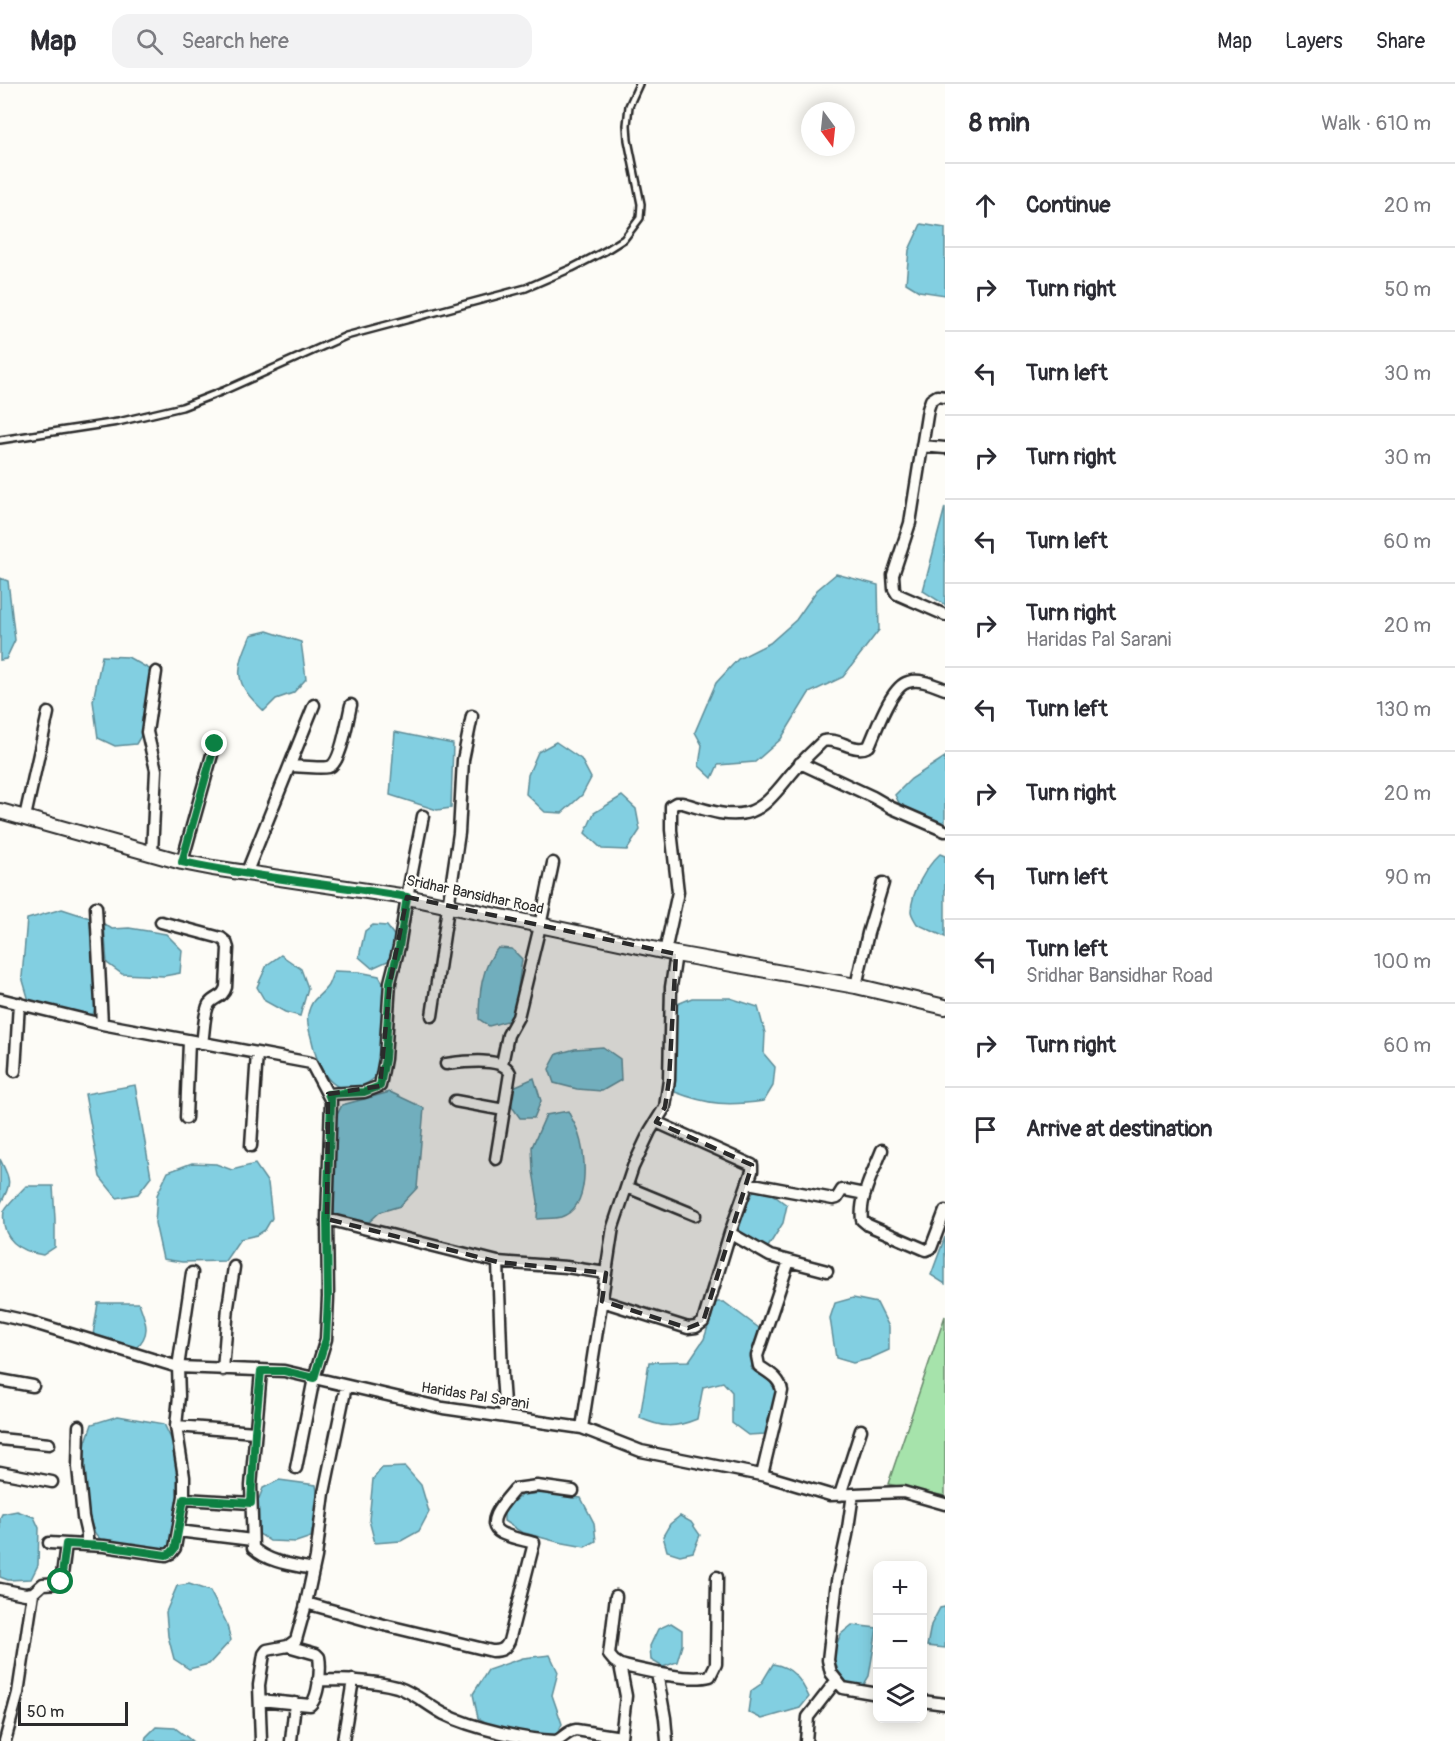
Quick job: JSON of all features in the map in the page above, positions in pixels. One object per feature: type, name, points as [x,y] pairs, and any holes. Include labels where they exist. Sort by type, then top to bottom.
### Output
[{"type":"street","points":[[945,397],[936,396],[931,400],[928,408],[910,523],[893,575],[897,594],[945,615]]},
{"type":"street","points":[[922,446],[945,448]]},
{"type":"street","points":[[152,853],[156,770],[147,737],[156,672]]},
{"type":"street","points":[[582,1428],[613,1227],[633,1167],[665,1107],[669,1080],[671,953],[678,892],[673,857],[671,806],[682,803],[722,813],[744,813],[755,810],[769,799],[800,763],[823,741],[828,740],[863,749],[869,746],[900,685],[918,681],[945,688]]},
{"type":"street","points":[[246,874],[314,705]]},
{"type":"street","points":[[290,766],[328,767],[335,764],[351,705]]},
{"type":"street","points":[[25,817],[48,713]]},
{"type":"street","points":[[432,1016],[459,833],[463,760],[472,716]]},
{"type":"street","points":[[182,862],[215,744]]},
{"type":"street","points":[[800,763],[945,831]]},
{"type":"street","name":"Sridhar Bansidhar Road","points":[[0,811],[182,862],[246,874],[407,897],[671,953],[856,986],[945,1006]]},
{"type":"street","points":[[328,1094],[364,1092],[380,1086],[385,1059],[390,982],[399,947],[423,816]]},
{"type":"street","points":[[502,1064],[508,1035],[519,1017],[553,863]]},
{"type":"street","points":[[856,986],[868,933],[883,883]]},
{"type":"street","points":[[96,907],[102,1024]]},
{"type":"street","points":[[161,922],[221,938],[226,942],[228,948],[225,993],[208,1006],[202,1043]]},
{"type":"street","points":[[0,999],[102,1024],[311,1063],[331,1101],[327,1219],[328,1298],[326,1339],[314,1378],[296,1468]]},
{"type":"street","points":[[15,1071],[20,1003]]},
{"type":"street","points":[[186,1118],[189,1041]]},
{"type":"street","points":[[251,1146],[257,1053]]},
{"type":"street","points":[[446,1064],[472,1061],[502,1064],[508,1068],[510,1073],[496,1159]]},
{"type":"street","points":[[455,1101],[504,1110]]},
{"type":"street","points":[[602,1301],[688,1328],[696,1327],[703,1322],[752,1171],[752,1165],[656,1122]]},
{"type":"street","points":[[882,1150],[865,1194],[862,1220],[868,1225],[923,1250],[931,1248],[945,1211]]},
{"type":"street","points":[[748,1183],[828,1198],[837,1198],[842,1190],[865,1194]]},
{"type":"street","points":[[627,1187],[694,1215]]},
{"type":"street","points":[[327,1219],[498,1262],[566,1267],[606,1273]]},
{"type":"street","points":[[730,1233],[770,1256],[827,1271]]},
{"type":"street","points":[[762,1475],[782,1391],[778,1379],[759,1366],[758,1356],[789,1261]]},
{"type":"street","points":[[498,1262],[505,1417]]},
{"type":"street","points":[[223,1370],[234,1267]]},
{"type":"street","points":[[49,1543],[87,1545],[166,1555],[175,1548],[184,1499],[184,1477],[176,1426],[179,1396],[178,1367],[192,1273]]},
{"type":"street","name":"Haridas Pal Sarani","points":[[0,1315],[178,1367],[284,1371],[442,1408],[582,1428],[641,1451],[762,1475],[830,1495],[903,1492],[945,1504]]},
{"type":"street","points":[[261,1371],[251,1503],[254,1548],[259,1554],[277,1561],[313,1569]]},
{"type":"street","points":[[0,1380],[33,1386]]},
{"type":"street","points":[[261,1741],[260,1685],[264,1654],[267,1650],[288,1646],[296,1640],[313,1569],[324,1492],[346,1386]]},
{"type":"street","points":[[80,1426],[78,1467],[87,1545]]},
{"type":"street","points":[[176,1426],[255,1432]]},
{"type":"street","points":[[840,1495],[861,1430]]},
{"type":"street","points":[[0,1439],[49,1444]]},
{"type":"street","points":[[0,1472],[52,1482]]},
{"type":"street","points":[[306,1603],[384,1625],[492,1651],[505,1649],[534,1544],[500,1533],[495,1529],[493,1521],[501,1505],[515,1489],[537,1486],[573,1491]]},
{"type":"street","points":[[853,1494],[837,1581],[828,1660],[831,1673],[843,1688],[873,1693]]},
{"type":"street","points":[[184,1499],[251,1503]]},
{"type":"street","points":[[178,1531],[252,1540]]},
{"type":"street","points":[[0,1589],[25,1594],[33,1593],[43,1584],[61,1582],[66,1544]]},
{"type":"street","points":[[616,1596],[609,1647],[609,1655],[614,1661],[620,1665],[657,1673],[702,1678],[710,1676],[716,1664],[717,1576]]},
{"type":"street","points":[[5,1741],[18,1694],[33,1593]]},
{"type":"street","points":[[260,1700],[310,1705],[313,1703],[320,1662],[316,1654],[288,1646]]},
{"type":"street","points":[[318,1680],[353,1680],[395,1687],[416,1694],[447,1716],[499,1733],[550,1741],[562,1739],[569,1731],[576,1730],[621,1739],[626,1696],[620,1665]]},
{"type":"street","points":[[657,1673],[667,1741]]},
{"type":"street","points":[[343,1741],[353,1680]]},
{"type":"street","points":[[806,1741],[808,1717],[836,1681]]},
{"type":"street","points":[[927,1702],[945,1704]]},
{"type":"street","points":[[291,1741],[295,1703]]},
{"type":"lane","points":[[0,440],[118,422],[182,407],[346,336],[526,288],[605,251],[624,239],[640,218],[641,204],[627,124],[629,106],[639,84]]},
{"type":"highlighted area","points":[[407,897],[676,954],[669,1080],[665,1107],[656,1122],[752,1165],[703,1322],[688,1328],[602,1301],[606,1273],[498,1262],[327,1219],[328,1094],[380,1086],[390,982]]},
{"type":"green space","points":[[945,1316],[945,1496],[888,1484]]},
{"type":"water","points":[[921,224],[945,228],[945,295],[919,291],[906,283],[909,250]]},
{"type":"water","points":[[945,507],[945,605],[923,591]]},
{"type":"water","points":[[836,574],[878,585],[879,630],[843,677],[809,693],[781,739],[755,762],[718,765],[712,778],[699,766],[702,745],[695,732],[716,683],[738,659],[770,643],[796,620],[817,590]]},
{"type":"water","points":[[0,578],[8,581],[15,640],[6,659],[0,660]]},
{"type":"water","points":[[267,631],[301,642],[306,679],[293,693],[276,699],[264,711],[242,684],[240,668],[251,635]]},
{"type":"water","points":[[102,656],[128,657],[151,670],[145,729],[136,744],[115,746],[98,738],[93,701]]},
{"type":"water","points":[[395,732],[453,744],[451,808],[437,810],[390,795]]},
{"type":"water","points":[[556,742],[581,759],[591,778],[582,795],[562,813],[545,812],[526,794],[528,775],[538,752]]},
{"type":"water","points":[[945,757],[945,826],[902,809],[895,795],[911,779]]},
{"type":"water","points":[[622,796],[636,809],[640,830],[627,850],[602,849],[585,833],[594,813]]},
{"type":"water","points":[[940,854],[945,856],[945,937],[917,924],[911,911],[914,895],[921,880]]},
{"type":"water","points":[[62,909],[90,918],[97,1003],[93,1014],[77,1017],[29,1001],[22,977],[27,919]]},
{"type":"water","points":[[104,924],[112,929],[129,928],[166,934],[182,950],[180,973],[164,976],[122,974],[107,963]]},
{"type":"water","points":[[373,925],[387,926],[396,938],[390,960],[372,968],[359,957],[365,931]]},
{"type":"water","points":[[498,948],[512,949],[522,959],[511,1020],[489,1026],[479,1019],[481,991],[488,964]]},
{"type":"water","points":[[281,955],[301,969],[308,988],[300,1016],[285,1012],[265,1001],[257,987],[267,965]]},
{"type":"water","points":[[334,971],[379,976],[387,990],[381,1055],[376,1077],[352,1089],[342,1088],[326,1076],[320,1066],[308,1024],[311,1004],[323,992]]},
{"type":"water","points":[[692,998],[730,998],[758,1007],[765,1033],[764,1054],[775,1067],[773,1086],[764,1101],[740,1104],[719,1103],[698,1100],[675,1092],[675,1005]]},
{"type":"water","points":[[603,1047],[620,1059],[621,1080],[602,1091],[577,1089],[554,1083],[549,1069],[557,1054],[575,1049]]},
{"type":"water","points":[[534,1078],[541,1101],[534,1118],[520,1118],[510,1104],[511,1088]]},
{"type":"water","points":[[135,1085],[151,1177],[138,1194],[117,1198],[100,1177],[85,1094]]},
{"type":"water","points":[[390,1092],[424,1108],[417,1188],[400,1206],[380,1212],[369,1222],[347,1220],[334,1214],[335,1119],[342,1105]]},
{"type":"water","points":[[568,1111],[581,1142],[584,1167],[582,1192],[571,1211],[561,1217],[537,1219],[538,1202],[532,1147],[546,1115]]},
{"type":"water","points":[[0,1159],[9,1181],[0,1204]]},
{"type":"water","points":[[192,1163],[216,1164],[232,1170],[255,1164],[268,1183],[272,1218],[265,1230],[257,1235],[240,1239],[225,1261],[182,1262],[163,1259],[155,1223],[157,1195],[168,1172]]},
{"type":"water","points":[[26,1186],[53,1186],[55,1247],[43,1255],[20,1247],[14,1243],[5,1230],[4,1211]]},
{"type":"water","points":[[754,1191],[769,1192],[787,1205],[783,1223],[768,1247],[747,1240],[737,1232],[745,1205]]},
{"type":"water","points":[[945,1237],[945,1284],[931,1275]]},
{"type":"water","points":[[853,1298],[877,1303],[889,1327],[889,1350],[853,1363],[836,1358],[830,1318],[835,1303]]},
{"type":"water","points":[[716,1302],[724,1302],[759,1328],[751,1369],[779,1387],[765,1434],[748,1435],[732,1423],[732,1392],[723,1382],[703,1387],[697,1419],[668,1426],[640,1418],[649,1362],[689,1361],[704,1339]]},
{"type":"water","points":[[98,1303],[139,1303],[146,1333],[135,1349],[93,1335]]},
{"type":"water","points":[[118,1416],[164,1424],[176,1449],[179,1492],[170,1549],[111,1543],[98,1537],[94,1530],[87,1506],[84,1463],[86,1442],[92,1424]]},
{"type":"water","points":[[405,1467],[421,1485],[429,1512],[419,1531],[401,1541],[375,1543],[369,1520],[373,1479],[382,1468]]},
{"type":"water","points":[[279,1480],[316,1485],[318,1500],[311,1537],[296,1542],[270,1541],[258,1533],[256,1506],[263,1488]]},
{"type":"water","points":[[544,1493],[581,1498],[594,1523],[596,1541],[585,1547],[558,1542],[521,1532],[504,1521],[504,1508],[522,1495]]},
{"type":"water","points":[[17,1511],[34,1517],[39,1528],[38,1565],[31,1579],[8,1580],[0,1577],[0,1518],[2,1514]]},
{"type":"water","points":[[680,1516],[691,1522],[700,1535],[693,1552],[680,1555],[667,1551],[663,1536],[670,1524]]},
{"type":"water","points":[[189,1584],[210,1591],[226,1622],[231,1640],[209,1664],[189,1669],[174,1659],[168,1636],[166,1612],[177,1586]]},
{"type":"water","points":[[945,1607],[945,1648],[927,1646],[931,1625],[940,1608]]},
{"type":"water","points":[[671,1623],[682,1630],[682,1645],[677,1662],[663,1667],[651,1660],[650,1646],[658,1629]]},
{"type":"water","points":[[852,1625],[873,1628],[873,1652],[869,1676],[862,1688],[847,1685],[835,1668],[834,1650],[841,1634]]},
{"type":"water","points":[[550,1655],[558,1672],[552,1695],[562,1724],[556,1736],[538,1736],[500,1730],[478,1718],[473,1694],[488,1670],[523,1658]]},
{"type":"water","points":[[773,1664],[786,1668],[796,1675],[809,1697],[800,1708],[762,1719],[748,1712],[751,1691],[761,1684]]},
{"type":"water","points":[[156,1727],[175,1728],[192,1741],[145,1741]]},
{"type":"route","points":[[61,1582],[66,1544],[104,1546],[166,1555],[175,1548],[184,1499],[251,1503],[261,1371],[284,1371],[314,1378],[326,1339],[331,1101],[328,1094],[364,1092],[380,1086],[385,1059],[390,982],[399,947],[407,897],[246,874],[182,862],[215,744]]}]
